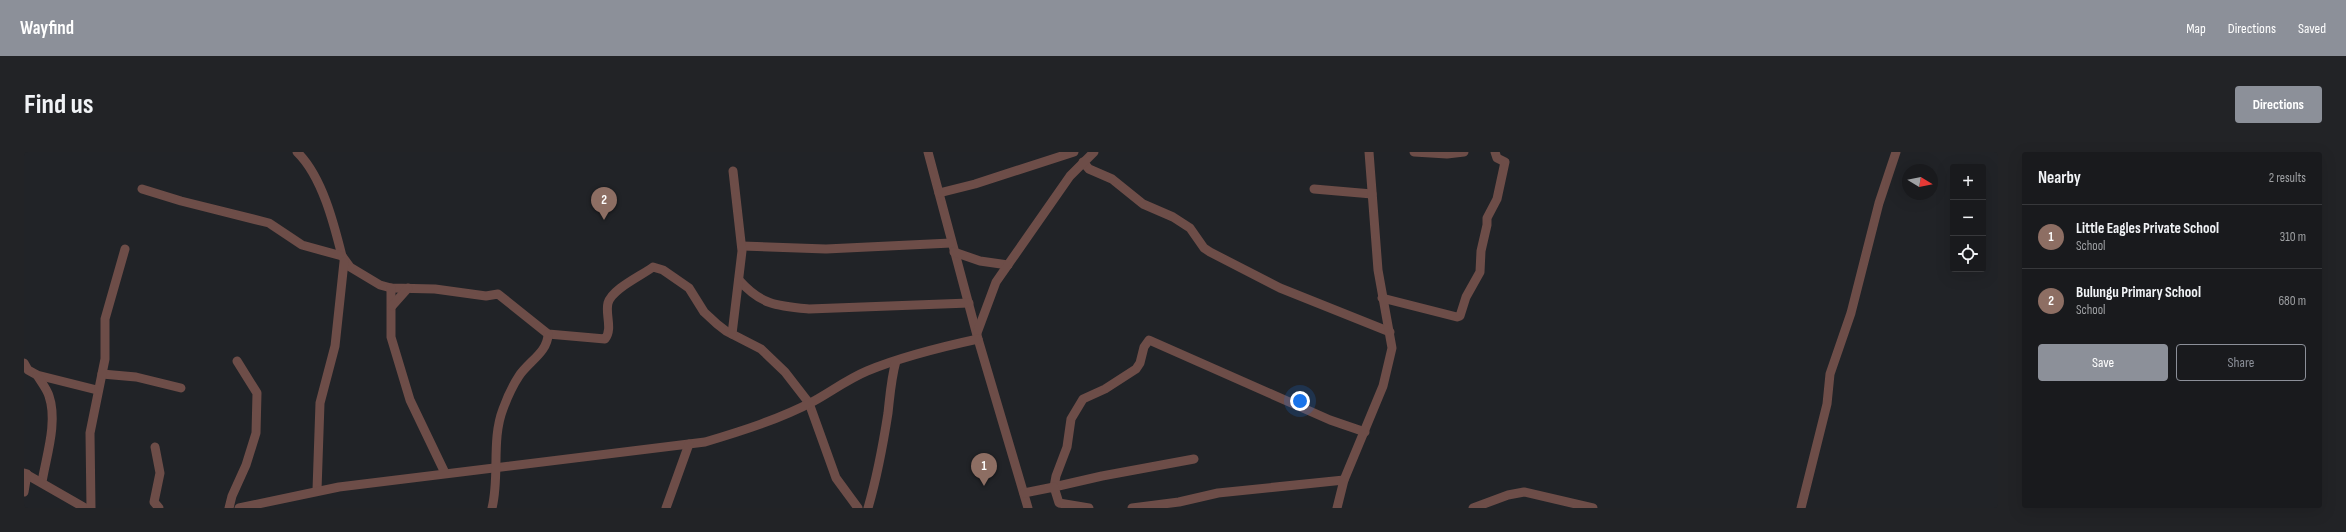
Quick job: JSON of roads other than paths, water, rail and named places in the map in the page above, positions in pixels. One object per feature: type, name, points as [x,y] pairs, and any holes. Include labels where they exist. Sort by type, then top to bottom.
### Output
[{"type":"street","points":[[297,152],[310,168],[330,214],[343,259],[335,346],[320,403],[317,490]]},
{"type":"street","points":[[928,152],[953,247],[1028,508]]},
{"type":"street","points":[[939,193],[975,184],[1074,152]]},
{"type":"street","points":[[978,336],[996,282],[1070,176],[1094,152]]},
{"type":"street","points":[[1337,508],[1344,480],[1383,386],[1392,348],[1382,298],[1372,194],[1370,152]]},
{"type":"street","points":[[1414,152],[1447,154],[1464,152]]},
{"type":"street","points":[[1382,298],[1457,317],[1460,316],[1466,297],[1480,272],[1481,251],[1487,218],[1497,199],[1504,173],[1505,162],[1497,158],[1495,152]]},
{"type":"street","points":[[1801,508],[1827,404],[1830,374],[1851,313],[1879,203],[1896,152]]},
{"type":"street","points":[[1083,162],[1089,169],[1112,179],[1143,204],[1173,217],[1190,228],[1204,248],[1210,252],[1280,288],[1390,332]]},
{"type":"street","points":[[732,334],[742,246],[733,172]]},
{"type":"street","points":[[142,189],[181,201],[264,221],[278,228],[302,245],[343,259],[359,274],[391,288],[435,289],[486,296],[498,294],[548,334],[605,339],[607,335],[609,300],[621,286],[631,282],[656,267],[689,288],[704,312],[732,334],[751,342],[771,358],[785,372],[809,403],[836,478],[858,508]]},
{"type":"street","points":[[1314,189],[1372,194]]},
{"type":"street","points":[[742,246],[826,249],[953,247],[984,262],[1008,265]]},
{"type":"street","points":[[90,508],[91,470],[89,448],[97,390],[102,374],[106,348],[103,330],[124,249]]},
{"type":"street","points":[[739,280],[758,298],[766,303],[784,307],[809,309],[969,303]]},
{"type":"street","points":[[391,288],[391,337],[410,400],[445,473]]},
{"type":"street","points":[[392,306],[408,288]]},
{"type":"street","points":[[492,508],[497,490],[496,469],[503,408],[520,375],[545,346],[548,334]]},
{"type":"street","points":[[239,508],[317,490],[705,442],[745,430],[809,403],[854,377],[934,348],[978,336]]},
{"type":"street","points":[[1089,508],[1059,506],[1054,487],[1056,476],[1067,447],[1071,419],[1083,399],[1105,389],[1136,369],[1140,363],[1144,347],[1149,340],[1330,420],[1365,432]]},
{"type":"street","points":[[229,508],[233,492],[246,465],[256,433],[257,393],[237,361]]},
{"type":"street","points":[[868,508],[876,481],[888,412],[890,384],[896,361]]},
{"type":"street","points":[[24,363],[28,370],[37,375],[97,390]]},
{"type":"street","points":[[102,374],[136,377],[181,388]]},
{"type":"street","points":[[37,375],[49,396],[52,407],[52,424],[42,482]]},
{"type":"street","points":[[666,508],[689,444]]},
{"type":"street","points":[[155,447],[160,474],[154,502],[159,508]]},
{"type":"street","points":[[1024,493],[1102,476],[1194,459]]},
{"type":"street","points":[[24,492],[26,473],[85,508]]},
{"type":"street","points":[[1132,508],[1178,502],[1218,492],[1344,480]]},
{"type":"street","points":[[1473,508],[1508,495],[1524,492],[1593,508]]},
{"type":"place","name":"Bulungu Primary School","points":[[604,220]]},
{"type":"place","name":"Little Eagles Private School","points":[[984,486]]}]
